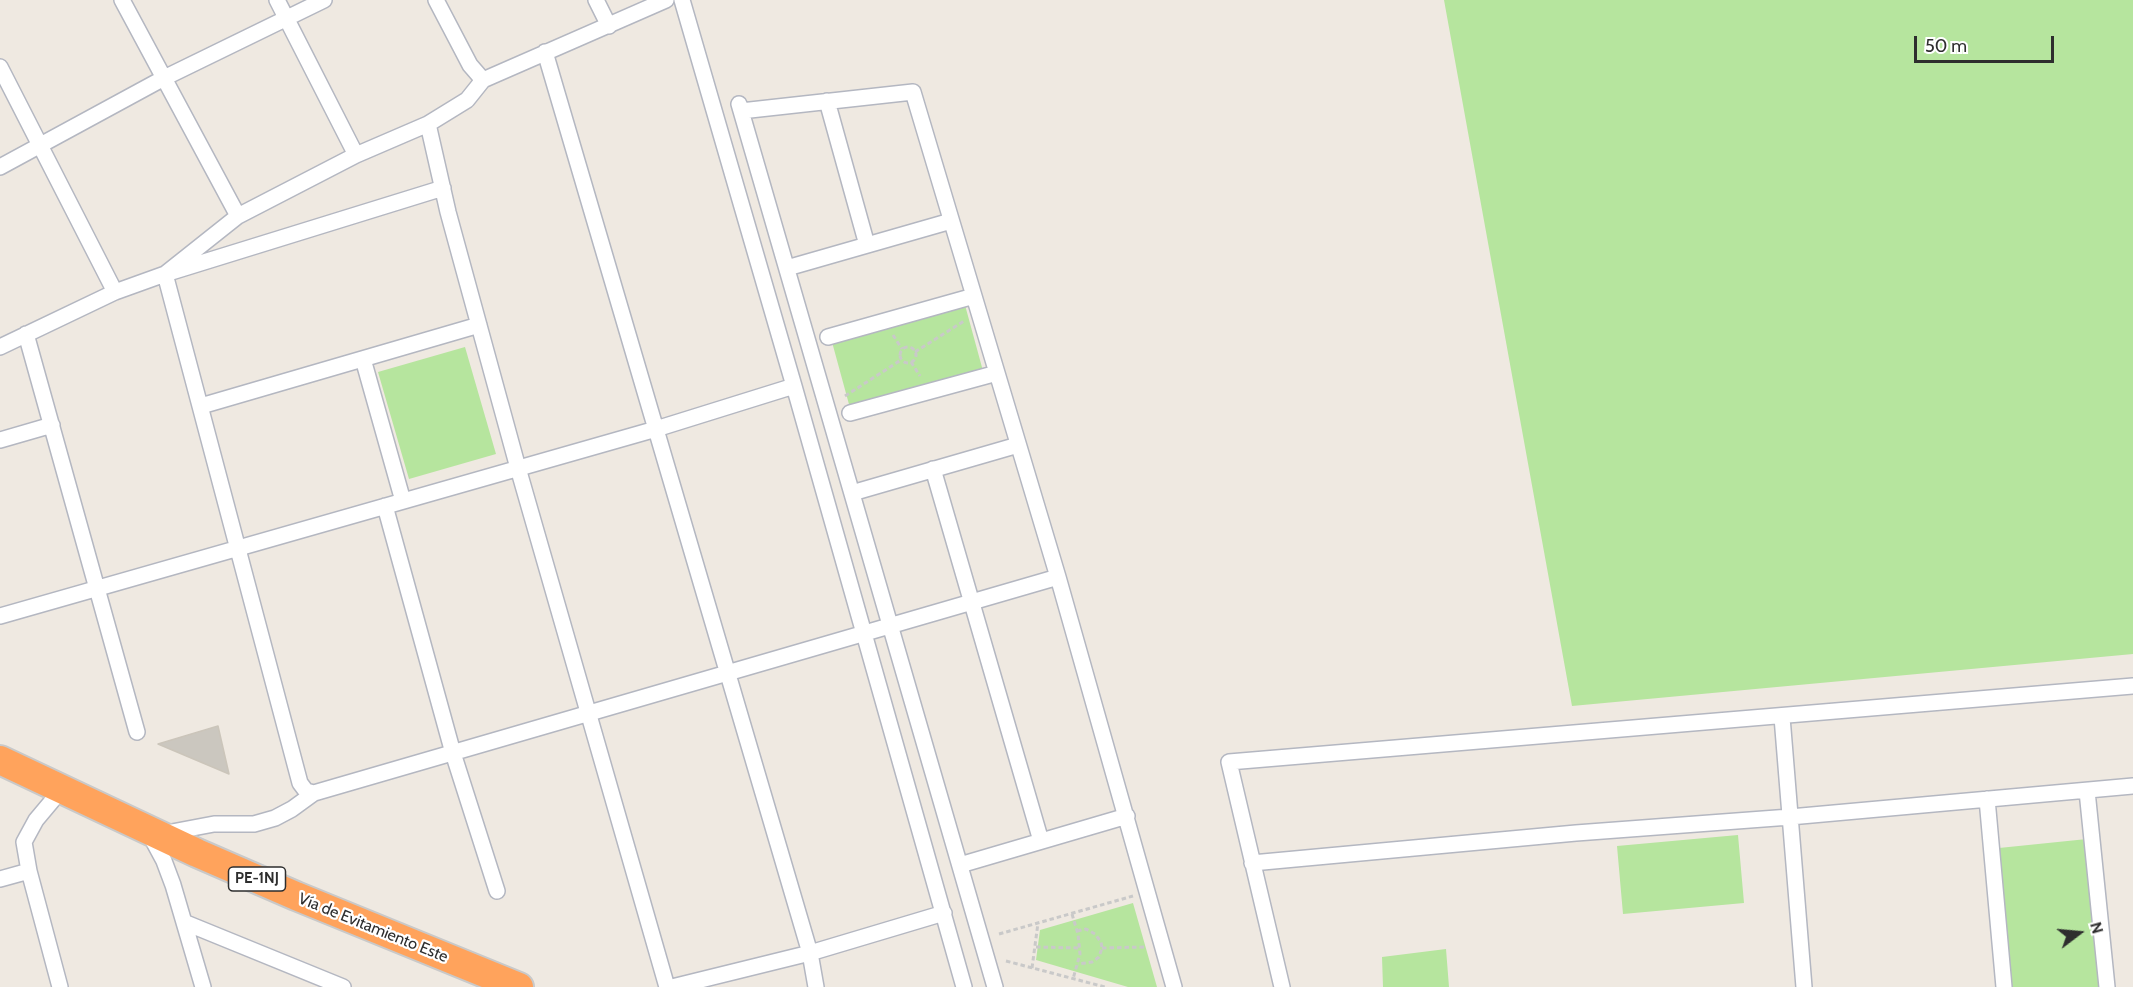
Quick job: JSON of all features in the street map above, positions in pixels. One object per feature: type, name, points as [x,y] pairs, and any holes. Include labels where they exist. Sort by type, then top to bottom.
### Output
[{"type":"highway","name":"Vía de Evitamiento Este","points":[[0,760],[296,896],[519,987]]},
{"type":"street","points":[[122,0],[238,216]]},
{"type":"street","points":[[277,0],[356,155]]},
{"type":"street","points":[[0,166],[164,78],[324,0]]},
{"type":"street","points":[[436,0],[470,65],[483,80]]},
{"type":"street","points":[[596,0],[609,26]]},
{"type":"street","points":[[165,274],[238,216],[356,155],[428,124],[467,100],[483,80],[666,0]]},
{"type":"street","points":[[682,0],[964,987]]},
{"type":"street","points":[[545,52],[810,953],[816,987]]},
{"type":"street","points":[[0,67],[115,292]]},
{"type":"street","points":[[994,987],[740,107],[913,92],[1058,577],[1174,987]]},
{"type":"street","points":[[826,101],[867,245]]},
{"type":"street","points":[[428,124],[518,468],[668,987]]},
{"type":"street","points":[[0,347],[115,292],[165,274],[443,188]]},
{"type":"street","points":[[787,268],[951,221]]},
{"type":"street","points":[[165,274],[300,783],[306,791],[314,793]]},
{"type":"street","points":[[828,337],[974,296]]},
{"type":"street","points":[[201,406],[479,325]]},
{"type":"street","points":[[26,334],[137,732]]},
{"type":"street","points":[[363,359],[403,501]]},
{"type":"street","points":[[850,413],[997,373]]},
{"type":"street","points":[[0,616],[656,429],[794,386]]},
{"type":"street","points":[[0,440],[52,425]]},
{"type":"street","points":[[852,492],[1018,445]]},
{"type":"street","points":[[933,469],[1041,842]]},
{"type":"street","points":[[385,506],[453,753],[497,891]]},
{"type":"street","points":[[203,987],[186,923],[152,831],[214,824],[254,824],[275,818],[314,793],[1058,577]]},
{"type":"street","points":[[1282,987],[1228,762],[2133,686]]},
{"type":"street","points":[[1782,717],[1804,987]]},
{"type":"street","points":[[1252,863],[2133,786]]},
{"type":"street","points":[[60,987],[29,871],[24,842],[36,820],[62,789]]},
{"type":"street","points":[[2087,791],[2107,987]]},
{"type":"street","points":[[1987,800],[2004,987]]},
{"type":"street","points":[[960,865],[1127,816]]},
{"type":"street","points":[[0,879],[29,871]]},
{"type":"street","points":[[672,987],[810,953],[944,913]]},
{"type":"street","points":[[186,923],[342,987]]},
{"type":"path","points":[[915,352],[970,317]]},
{"type":"path","points":[[910,347],[915,352],[912,362],[905,363],[901,360],[900,354],[904,348],[910,347]]},
{"type":"path","points":[[845,396],[901,360]]},
{"type":"path","points":[[999,934],[1148,892]]},
{"type":"path","points":[[1072,914],[1079,948],[1078,964],[1073,979]]},
{"type":"path","points":[[1032,968],[1038,923]]},
{"type":"path","points":[[1077,931],[1090,930],[1099,938],[1102,948],[1099,957],[1092,962],[1078,964]]},
{"type":"path","points":[[1036,947],[1079,948]]},
{"type":"path","points":[[1102,948],[1148,947]]},
{"type":"path","points":[[1006,961],[1105,987]]},
{"type":"green space","points":[[1444,0],[2133,0],[2133,654],[1572,706]]},
{"type":"green space","points":[[965,305],[983,371],[850,408],[832,342]]},
{"type":"green space","points":[[465,347],[496,454],[409,479],[378,372]]},
{"type":"green space","points":[[1738,835],[1744,903],[1623,914],[1617,846]]},
{"type":"green space","points":[[2087,839],[2100,987],[2010,987],[1999,848]]},
{"type":"green space","points":[[1133,903],[1157,987],[1128,987],[1036,960],[1040,930]]},
{"type":"green space","points":[[1446,949],[1449,987],[1383,987],[1382,957]]},
{"type":"building","points":[[218,726],[229,774],[158,744]]}]
